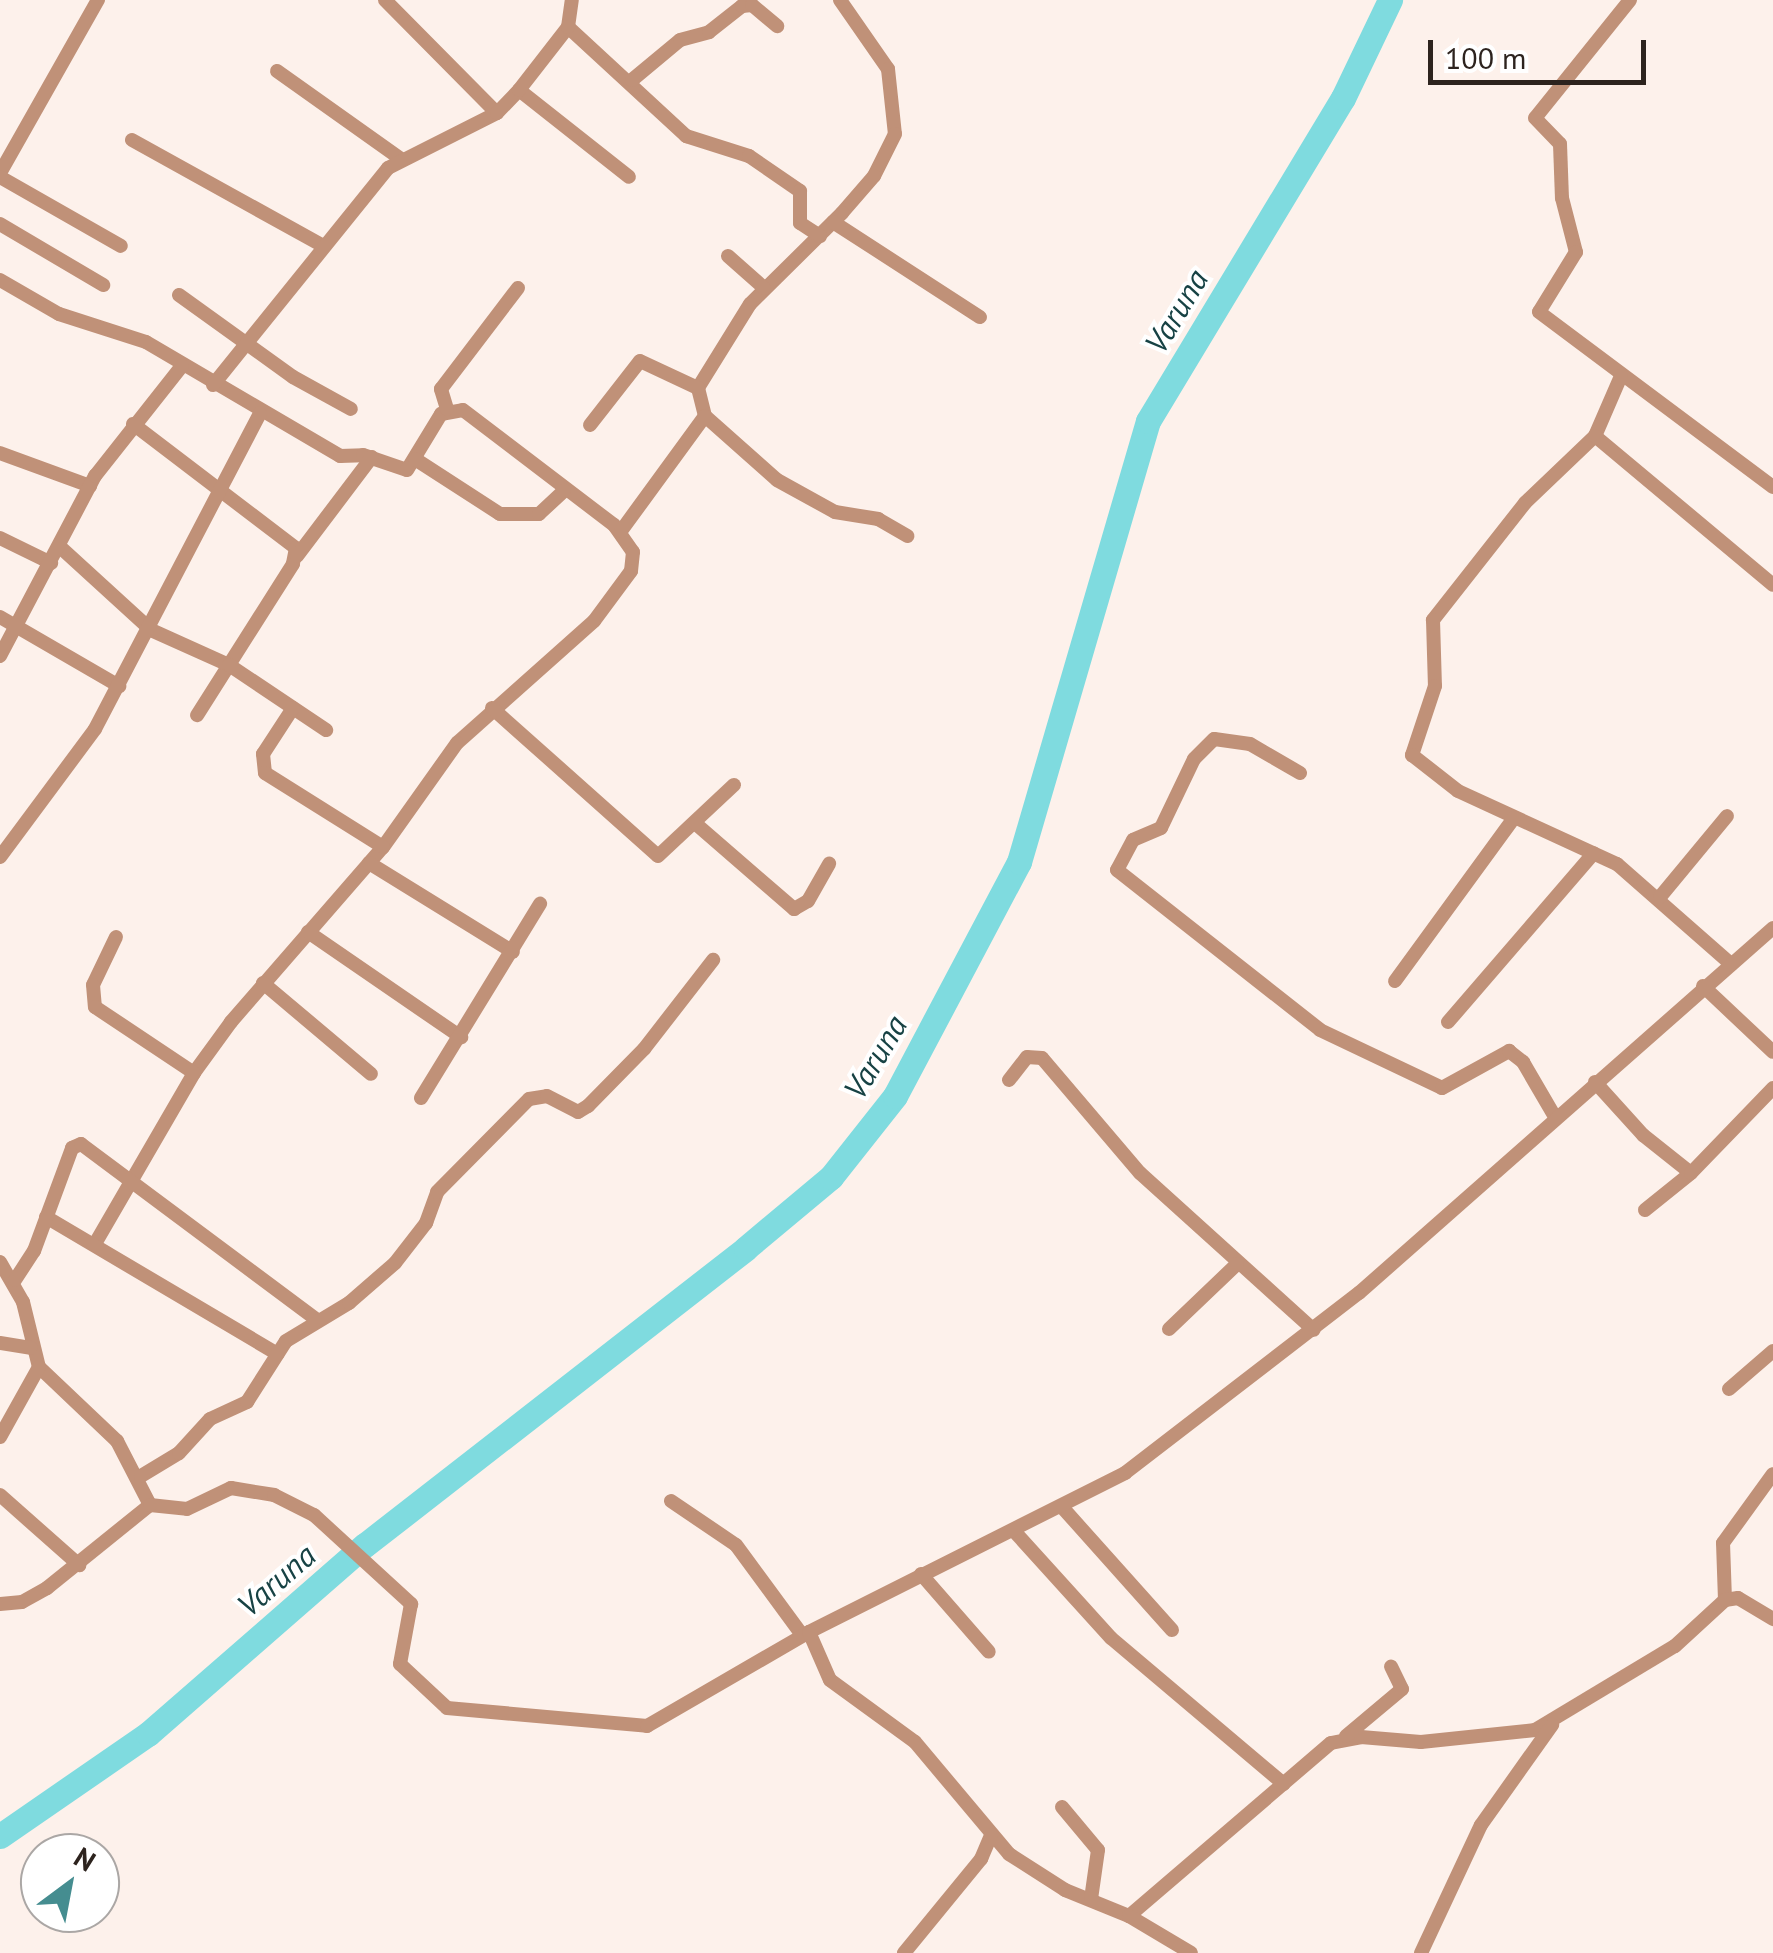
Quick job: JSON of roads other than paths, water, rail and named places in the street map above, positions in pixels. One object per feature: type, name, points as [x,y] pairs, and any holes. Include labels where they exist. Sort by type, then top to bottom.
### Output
[{"type":"street","points":[[98,0],[0,175],[120,246]]},
{"type":"street","points":[[384,0],[497,112]]},
{"type":"street","points":[[212,384],[250,342],[368,188],[402,159],[497,112],[519,90],[568,27],[571,0]]},
{"type":"street","points":[[840,0],[888,69],[896,112],[886,155],[833,222],[764,288],[708,362],[698,388],[705,416],[777,480],[834,512],[878,519],[907,536]]},
{"type":"street","points":[[1630,0],[1535,118],[1560,144],[1562,198],[1576,252],[1539,312],[1773,487]]},
{"type":"street","points":[[632,80],[680,40],[708,32],[742,6],[752,5],[777,26]]},
{"type":"street","points":[[568,27],[701,145],[749,156],[800,191],[800,223],[820,236]]},
{"type":"street","points":[[277,70],[402,159]]},
{"type":"street","points":[[519,90],[629,177]]},
{"type":"street","points":[[132,140],[323,246]]},
{"type":"street","points":[[833,222],[980,317]]},
{"type":"street","points":[[0,224],[103,285]]},
{"type":"street","points":[[728,256],[764,288]]},
{"type":"street","points":[[0,280],[59,314],[146,342],[260,414],[340,456],[372,457],[402,472],[416,459],[447,410],[441,388],[518,288]]},
{"type":"street","points":[[179,295],[250,342],[293,377],[351,409]]},
{"type":"street","points":[[590,424],[640,361],[698,388]]},
{"type":"street","points":[[0,656],[90,486],[133,424],[182,366]]},
{"type":"street","points":[[1621,376],[1595,436],[1525,504],[1433,620],[1435,686],[1412,755],[1437,780],[1594,853],[1660,896],[1731,964]]},
{"type":"street","points":[[95,1244],[194,1074],[262,983],[369,863],[428,779],[492,708],[618,592],[634,552],[621,531],[564,491],[507,439],[463,410],[447,410]]},
{"type":"street","points":[[0,857],[73,765],[151,630],[260,414]]},
{"type":"street","points":[[621,531],[705,416]]},
{"type":"street","points":[[133,424],[290,541],[297,556]]},
{"type":"street","points":[[1595,436],[1773,585]]},
{"type":"street","points":[[0,453],[90,486]]},
{"type":"street","points":[[197,715],[297,556],[372,457]]},
{"type":"street","points":[[416,459],[500,514],[539,514],[564,491]]},
{"type":"street","points":[[0,538],[51,563]]},
{"type":"street","points":[[59,546],[151,630],[229,665],[326,730]]},
{"type":"street","points":[[0,617],[119,686]]},
{"type":"street","points":[[293,708],[262,754],[264,773],[383,846]]},
{"type":"street","points":[[492,708],[652,854],[668,853],[734,785]]},
{"type":"street","points":[[1300,773],[1250,744],[1214,739],[1194,760],[1162,828],[1133,840],[1116,870],[1320,1030],[1442,1088],[1509,1051],[1523,1062],[1555,1117]]},
{"type":"street","points":[[1660,896],[1727,816]]},
{"type":"street","points":[[1396,981],[1514,818]]},
{"type":"street","points":[[696,824],[794,909],[808,901],[829,864]]},
{"type":"street","points":[[1448,1022],[1594,853]]},
{"type":"street","points":[[369,863],[514,952]]},
{"type":"street","points":[[421,1098],[540,904]]},
{"type":"street","points":[[0,1604],[22,1602],[79,1565],[150,1504],[187,1509],[231,1488],[274,1495],[314,1515],[358,1560],[410,1604],[400,1664],[447,1708],[470,1715],[647,1726],[806,1634],[1125,1474],[1314,1330],[1773,928]]},
{"type":"street","points":[[308,932],[461,1037]]},
{"type":"street","points":[[116,936],[93,986],[96,1007],[194,1074]]},
{"type":"street","points":[[140,1476],[179,1453],[210,1420],[247,1402],[278,1354],[316,1320],[349,1303],[395,1263],[426,1223],[437,1192],[529,1099],[547,1096],[578,1112],[588,1106],[644,1049],[712,960]]},
{"type":"street","points":[[262,983],[371,1074]]},
{"type":"street","points":[[1703,986],[1773,1052]]},
{"type":"street","points":[[1010,1080],[1028,1057],[1042,1058],[1140,1173],[1236,1264],[1314,1330]]},
{"type":"street","points":[[1594,1082],[1643,1135],[1691,1173]]},
{"type":"street","points":[[1645,1210],[1691,1173],[1773,1088]]},
{"type":"street","points":[[15,1280],[76,1144],[133,1179],[316,1320]]},
{"type":"street","points":[[46,1217],[278,1354]]},
{"type":"street","points":[[0,1262],[15,1280],[39,1367],[117,1440],[140,1476],[150,1504]]},
{"type":"street","points":[[1169,1330],[1236,1264]]},
{"type":"street","points":[[0,1343],[31,1348]]},
{"type":"street","points":[[1730,1388],[1773,1351]]},
{"type":"street","points":[[0,1437],[39,1367]]},
{"type":"street","points":[[1725,1600],[1723,1543],[1773,1474]]},
{"type":"street","points":[[0,1495],[79,1565]]},
{"type":"street","points":[[671,1501],[736,1545],[806,1634],[830,1680],[915,1742],[991,1836],[1044,1878],[1130,1916],[1163,1947],[1190,1953]]},
{"type":"street","points":[[1062,1507],[1172,1630]]},
{"type":"street","points":[[1014,1531],[1111,1638],[1284,1784]]},
{"type":"street","points":[[921,1574],[989,1652]]},
{"type":"street","points":[[1345,1737],[1488,1738],[1556,1720],[1675,1646],[1725,1600],[1738,1598],[1773,1619]]},
{"type":"street","points":[[1130,1916],[1402,1688],[1390,1666]]},
{"type":"street","points":[[1421,1953],[1481,1825],[1556,1720]]},
{"type":"street","points":[[1062,1807],[1098,1850],[1091,1899]]},
{"type":"street","points":[[904,1953],[981,1859],[991,1836]]},
{"type":"waterway","name":"Varuna","points":[[0,1836],[148,1734],[365,1545],[746,1248],[831,1177],[895,1096],[1019,862],[1148,421],[1343,98],[1390,0]]}]
